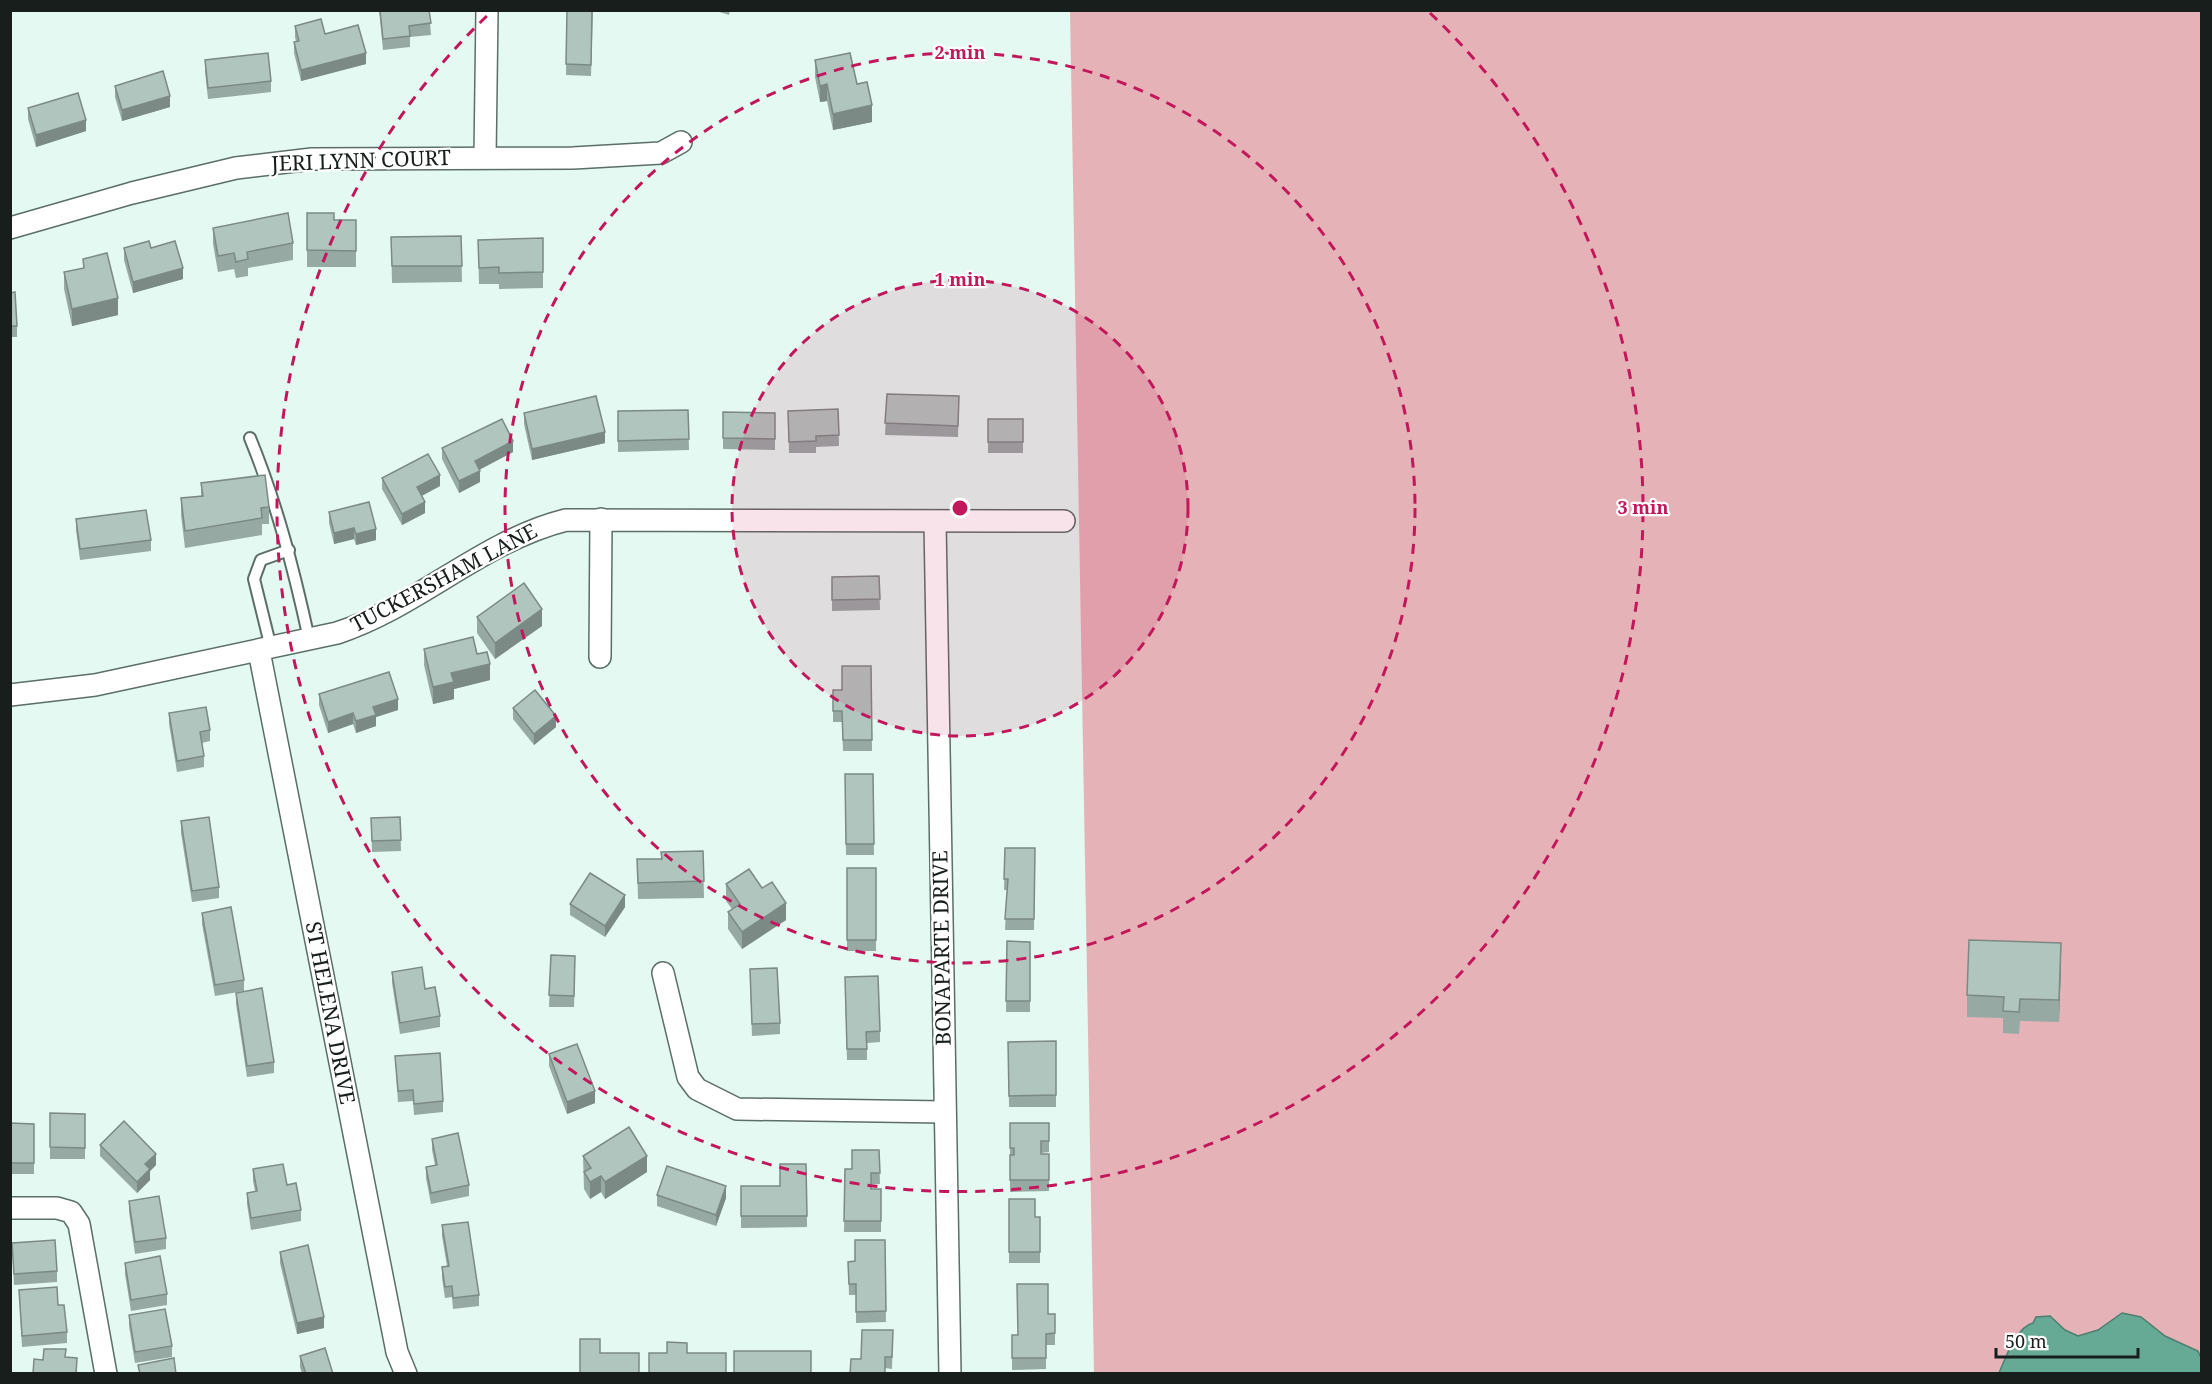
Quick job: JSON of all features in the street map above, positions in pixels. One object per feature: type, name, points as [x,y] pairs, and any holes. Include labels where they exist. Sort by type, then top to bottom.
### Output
[{"type":"street","points":[[485,157],[487,10]]},
{"type":"street","name":"JERI LYNN COURT","points":[[10,228],[236,168],[312,159],[573,158],[661,153],[681,142]]},
{"type":"street","points":[[600,657],[601,519]]},
{"type":"street","name":"TUCKERSHAM LANE","points":[[10,695],[95,685],[309,639],[363,624],[488,551],[533,528],[566,520],[1064,521]]},
{"type":"street","name":"BONAPARTE DRIVE","points":[[935,522],[950,1374]]},
{"type":"street","name":"ST HELENA DRIVE","points":[[265,649],[397,1352],[406,1374]]},
{"type":"street","points":[[663,973],[688,1077],[697,1089],[737,1109],[944,1112]]},
{"type":"street","points":[[10,1208],[57,1208],[71,1212],[80,1224],[106,1374]]},
{"type":"lane","points":[[250,438],[268,481],[289,550],[309,639]]},
{"type":"lane","points":[[265,649],[254,579],[261,560],[289,550]]},
{"type":"shaded area","points":[[1070,11],[2201,11],[2201,1373],[1094,1373]]},
{"type":"shaded area","points":[[2122,1313],[2141,1317],[2165,1336],[2198,1351],[2201,1358],[2201,1373],[1999,1373],[2016,1337],[2033,1323],[2036,1317],[2050,1316],[2065,1330],[2078,1336],[2098,1330]]},
{"type":"building","points":[[380,10],[429,10],[431,23],[409,26],[410,36],[383,39]]},
{"type":"building","points":[[567,10],[592,10],[591,65],[566,64]]},
{"type":"building","points":[[321,19],[325,34],[358,25],[366,53],[301,70],[294,42],[299,41],[295,26]]},
{"type":"building","points":[[268,53],[271,81],[208,88],[205,60]]},
{"type":"building","points":[[850,53],[857,84],[867,82],[872,105],[833,114],[827,84],[820,86],[815,60]]},
{"type":"building","points":[[163,71],[170,96],[122,110],[115,86]]},
{"type":"building","points":[[78,93],[86,120],[36,135],[28,108]]},
{"type":"building","points":[[288,213],[293,243],[247,252],[248,259],[236,262],[234,253],[218,256],[213,228]]},
{"type":"building","points":[[307,213],[334,213],[334,220],[356,220],[356,251],[307,250]]},
{"type":"building","points":[[461,236],[462,266],[392,266],[391,237]]},
{"type":"building","points":[[543,238],[543,272],[499,273],[499,267],[479,268],[478,240]]},
{"type":"building","points":[[149,241],[151,248],[175,241],[183,268],[133,282],[124,248]]},
{"type":"building","points":[[107,253],[118,298],[72,309],[64,272],[84,268],[83,259]]},
{"type":"building","points":[[15,292],[17,326],[10,326],[10,293]]},
{"type":"building","points":[[887,394],[959,396],[958,426],[885,423]]},
{"type":"building","points":[[596,396],[605,432],[532,449],[524,413]]},
{"type":"building","points":[[838,409],[839,435],[816,436],[816,441],[789,442],[788,411]]},
{"type":"building","points":[[688,410],[689,439],[618,441],[618,411]]},
{"type":"building","points":[[723,412],[775,413],[775,439],[723,438]]},
{"type":"building","points":[[502,419],[513,441],[475,461],[480,471],[459,481],[442,448]]},
{"type":"building","points":[[988,419],[1023,419],[1023,442],[988,442]]},
{"type":"building","points":[[428,454],[440,475],[417,487],[425,502],[402,514],[382,478]]},
{"type":"building","points":[[265,475],[269,507],[261,508],[262,518],[185,531],[181,498],[203,496],[201,483]]},
{"type":"building","points":[[369,502],[376,529],[356,534],[354,528],[334,533],[329,512]]},
{"type":"building","points":[[146,510],[151,540],[80,549],[76,519]]},
{"type":"building","points":[[879,576],[880,599],[832,600],[832,577]]},
{"type":"building","points":[[524,583],[542,609],[495,643],[477,617]]},
{"type":"building","points":[[473,637],[477,654],[487,652],[490,664],[451,673],[454,682],[433,687],[424,649]]},
{"type":"building","points":[[842,666],[871,666],[872,740],[843,740],[842,711],[833,711],[833,690],[842,690]]},
{"type":"building","points":[[389,672],[398,699],[373,707],[376,715],[356,721],[353,713],[328,722],[319,694]]},
{"type":"building","points":[[535,690],[556,716],[534,734],[513,708]]},
{"type":"building","points":[[206,707],[210,730],[200,732],[204,756],[177,761],[169,713]]},
{"type":"building","points":[[845,774],[873,774],[874,844],[846,844]]},
{"type":"building","points":[[209,817],[219,887],[192,891],[181,821]]},
{"type":"building","points":[[400,817],[401,840],[372,841],[371,818]]},
{"type":"building","points":[[1005,848],[1035,848],[1034,919],[1005,919],[1008,879],[1004,879]]},
{"type":"building","points":[[703,851],[704,881],[638,883],[637,859],[662,859],[661,852]]},
{"type":"building","points":[[847,868],[876,868],[876,940],[847,940]]},
{"type":"building","points":[[749,869],[762,888],[772,882],[786,903],[742,932],[728,912],[740,904],[726,884]]},
{"type":"building","points":[[590,873],[625,895],[605,926],[570,904]]},
{"type":"building","points":[[231,907],[244,980],[215,985],[202,913]]},
{"type":"building","points":[[1969,940],[2061,943],[2059,1000],[2020,999],[2019,1012],[2003,1011],[2004,997],[1967,995]]},
{"type":"building","points":[[1007,941],[1030,942],[1030,1001],[1006,1001]]},
{"type":"building","points":[[551,955],[575,956],[574,996],[549,995]]},
{"type":"building","points":[[422,967],[425,989],[435,987],[440,1016],[400,1023],[392,972]]},
{"type":"building","points":[[777,968],[780,1023],[752,1024],[750,969]]},
{"type":"building","points":[[878,976],[880,1031],[866,1032],[867,1049],[847,1049],[845,977]]},
{"type":"building","points":[[262,988],[274,1062],[247,1066],[236,993]]},
{"type":"building","points":[[1056,1041],[1056,1095],[1009,1096],[1008,1042]]},
{"type":"building","points":[[577,1044],[595,1091],[567,1102],[549,1054]]},
{"type":"building","points":[[440,1053],[443,1101],[414,1104],[413,1090],[398,1091],[395,1056]]},
{"type":"building","points":[[50,1113],[85,1114],[85,1148],[50,1147]]},
{"type":"building","points":[[124,1121],[156,1154],[145,1164],[150,1169],[137,1182],[100,1145]]},
{"type":"building","points":[[10,1123],[34,1124],[34,1163],[10,1163]]},
{"type":"building","points":[[1010,1123],[1049,1123],[1049,1141],[1041,1141],[1041,1154],[1049,1154],[1049,1180],[1010,1180],[1010,1155],[1014,1155],[1014,1148],[1010,1148]]},
{"type":"building","points":[[629,1127],[647,1156],[605,1182],[601,1176],[590,1182],[584,1172],[591,1168],[583,1156]]},
{"type":"building","points":[[458,1133],[469,1185],[431,1193],[426,1167],[437,1165],[432,1139]]},
{"type":"building","points":[[852,1150],[879,1150],[880,1173],[871,1173],[871,1189],[881,1189],[881,1221],[844,1221],[845,1169],[852,1169]]},
{"type":"building","points":[[283,1164],[287,1185],[296,1183],[301,1210],[251,1218],[247,1193],[257,1191],[253,1169]]},
{"type":"building","points":[[780,1164],[806,1164],[807,1216],[741,1216],[741,1186],[780,1186]]},
{"type":"building","points":[[667,1166],[726,1186],[716,1215],[657,1195]]},
{"type":"building","points":[[159,1196],[166,1238],[135,1242],[129,1201]]},
{"type":"building","points":[[1009,1199],[1035,1199],[1035,1217],[1040,1217],[1040,1252],[1009,1252]]},
{"type":"building","points":[[468,1222],[479,1295],[453,1298],[452,1286],[445,1287],[442,1267],[449,1266],[442,1225]]},
{"type":"building","points":[[55,1240],[57,1271],[14,1274],[12,1243]]},
{"type":"building","points":[[855,1240],[885,1240],[886,1311],[856,1312],[856,1284],[849,1284],[848,1262],[855,1261]]},
{"type":"building","points":[[308,1245],[324,1317],[297,1323],[280,1252]]},
{"type":"building","points":[[160,1256],[167,1294],[131,1300],[125,1263]]},
{"type":"building","points":[[1017,1284],[1048,1284],[1048,1314],[1055,1314],[1055,1333],[1046,1334],[1046,1358],[1012,1358],[1012,1335],[1018,1335]]},
{"type":"building","points":[[57,1287],[58,1305],[64,1305],[67,1332],[22,1336],[19,1290]]},
{"type":"building","points":[[165,1309],[172,1346],[135,1352],[129,1315]]},
{"type":"building","points":[[862,1330],[893,1330],[892,1357],[885,1357],[885,1374],[850,1374],[851,1359],[861,1359]]},
{"type":"building","points":[[580,1339],[600,1339],[600,1353],[639,1353],[639,1374],[580,1374]]},
{"type":"building","points":[[667,1342],[687,1343],[687,1353],[726,1353],[726,1374],[649,1374],[649,1353],[667,1353]]},
{"type":"building","points":[[325,1348],[333,1374],[306,1374],[300,1356]]},
{"type":"building","points":[[44,1349],[66,1349],[65,1357],[77,1358],[76,1374],[33,1374],[34,1359],[43,1360]]},
{"type":"building","points":[[734,1351],[811,1351],[811,1374],[734,1374]]},
{"type":"building","points":[[174,1358],[176,1374],[140,1374],[138,1365]]}]
